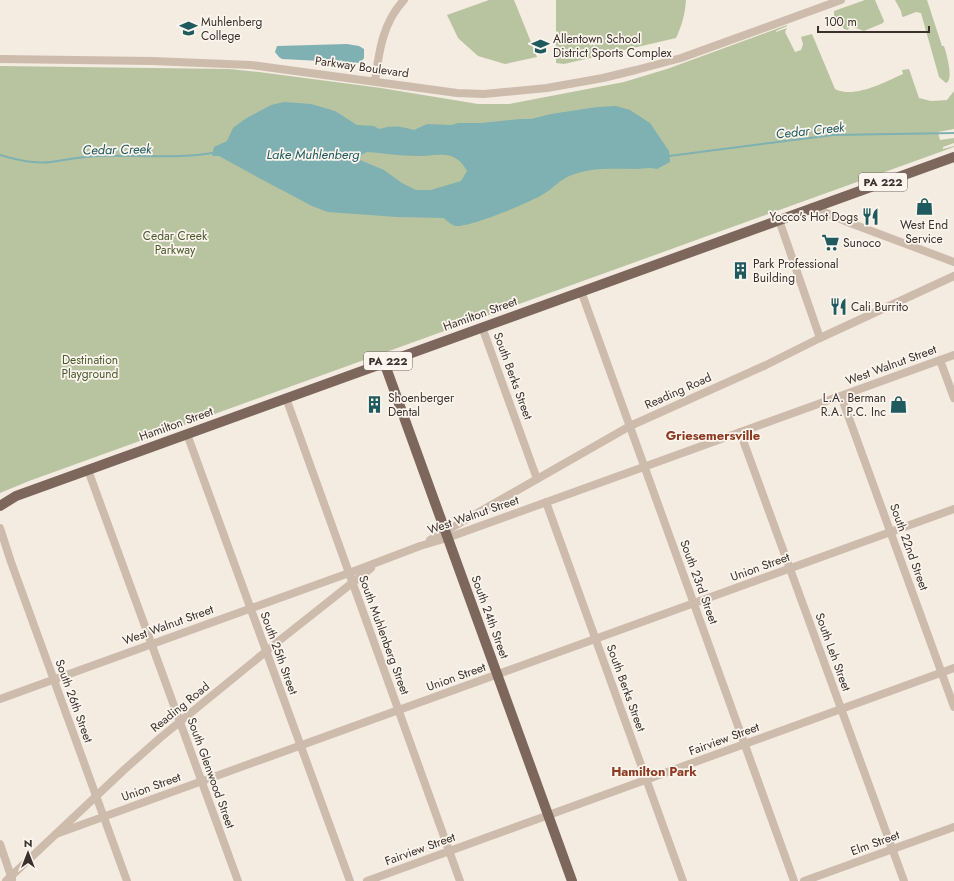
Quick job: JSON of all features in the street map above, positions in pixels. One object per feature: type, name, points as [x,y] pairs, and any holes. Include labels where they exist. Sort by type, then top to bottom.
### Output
[{"type":"main road","name":"Hamilton Street","points":[[0,506],[16,496],[812,207],[954,157]]},
{"type":"main road","name":"South 24th Street","points":[[384,362],[572,881]]},
{"type":"street","points":[[374,81],[383,34],[390,18],[404,0]]},
{"type":"street","name":"Parkway Boulevard","points":[[0,59],[222,63],[279,68],[464,93],[484,94],[519,91],[575,83],[622,74],[661,64],[841,0]]},
{"type":"street","points":[[812,207],[954,262]]},
{"type":"street","points":[[779,220],[820,338]]},
{"type":"street","name":"Reading Road","points":[[420,546],[446,535],[537,479],[630,426],[766,365],[820,338],[954,276]]},
{"type":"street","name":"South 23rd Street","points":[[581,291],[794,881]]},
{"type":"street","name":"South Berks Street","points":[[482,327],[537,479]]},
{"type":"street","name":"West Walnut Street","points":[[446,535],[546,502],[954,355]]},
{"type":"street","points":[[940,360],[954,398]]},
{"type":"street","name":"South 22nd Street","points":[[841,396],[954,707]]},
{"type":"street","name":"South Muhlenberg Street","points":[[286,398],[460,881]]},
{"type":"street","name":"South Leh Street","points":[[740,432],[904,881]]},
{"type":"street","name":"South 25th Street","points":[[187,434],[350,881]]},
{"type":"street","name":"South Glenwood Street","points":[[88,470],[238,881]]},
{"type":"street","name":"Hamilton Street","points":[[0,502],[16,496]]},
{"type":"street","name":"South Berks Street","points":[[546,502],[683,881]]},
{"type":"street","name":"Union Street","points":[[56,834],[954,509]]},
{"type":"street","name":"South 26th Street","points":[[0,528],[127,881]]},
{"type":"street","name":"West Walnut Street","points":[[0,699],[378,563],[420,546]]},
{"type":"street","name":"Reading Road","points":[[10,879],[138,757],[266,651],[378,563]]},
{"type":"street","name":"Fairview Street","points":[[367,881],[954,668]]},
{"type":"street","name":"Elm Street","points":[[804,881],[954,827]]},
{"type":"street","points":[[0,844],[10,879]]},
{"type":"green space","points":[[489,0],[514,0],[537,57],[505,64],[478,56],[458,38],[447,15]]},
{"type":"green space","points":[[556,0],[686,0],[683,19],[676,38],[564,64],[556,63]]},
{"type":"green space","points":[[865,0],[875,0],[884,21],[883,23],[864,31],[850,26],[848,30],[844,29],[838,19],[834,19],[834,11]]},
{"type":"green space","points":[[895,0],[927,0],[948,61],[950,73],[946,83],[939,77],[921,13],[916,12],[903,17]]},
{"type":"green space","name":"Cedar Creek Parkway","points":[[787,25],[776,32],[787,28],[785,32],[795,52],[801,50],[803,44],[801,37],[812,34],[835,89],[843,92],[860,91],[903,74],[902,70],[909,69],[919,98],[931,101],[947,100],[954,91],[954,129],[938,132],[940,140],[954,138],[954,143],[943,147],[943,149],[954,147],[29,481],[0,493],[0,66],[229,69],[381,88],[478,104],[509,104],[624,82],[667,69]]},
{"type":"water","points":[[347,44],[359,46],[364,49],[364,58],[360,63],[282,59],[275,52],[277,46]]},
{"type":"water","name":"Lake Muhlenberg","points":[[284,102],[311,104],[335,111],[357,125],[374,126],[379,129],[396,126],[414,130],[427,124],[451,125],[458,123],[481,123],[531,119],[551,114],[597,107],[616,106],[630,110],[650,123],[669,151],[670,162],[657,169],[604,169],[580,172],[568,177],[535,199],[486,219],[463,225],[456,226],[449,223],[444,218],[397,217],[328,212],[312,206],[219,156],[212,156],[214,147],[227,141],[233,128],[245,119],[271,105]],"holes":[[[367,152],[411,156],[447,155],[459,160],[467,171],[461,181],[431,190],[416,190],[402,183],[384,170],[360,160],[361,155]]]},
{"type":"waterway","name":"Cedar Creek","points":[[669,156],[833,135],[954,133]]},
{"type":"waterway","name":"Cedar Creek","points":[[0,155],[25,161],[45,162],[93,156],[170,156],[212,153]]},
{"type":"place","name":"Muhlenberg College","points":[[188,29]]},
{"type":"place","name":"Allentown School District Sports Complex","points":[[540,46]]},
{"type":"place","name":"West End Service","points":[[924,206]]},
{"type":"place","name":"Yocco's Hot Dogs","points":[[871,217]]},
{"type":"place","name":"Sunoco","points":[[830,243]]},
{"type":"place","name":"Park Professional Building","points":[[740,271]]},
{"type":"place","name":"Cali Burrito","points":[[838,307]]},
{"type":"place","name":"Shoenberger Dental","points":[[375,405]]},
{"type":"place","name":"L.A. Berman R.A. P.C. Inc","points":[[899,405]]},
{"type":"district","name":"Griesemersville","points":[[713,435]]},
{"type":"district","name":"Hamilton Park","points":[[654,771]]},
{"type":"park label","name":"Destination Playground","points":[[90,367]]}]
